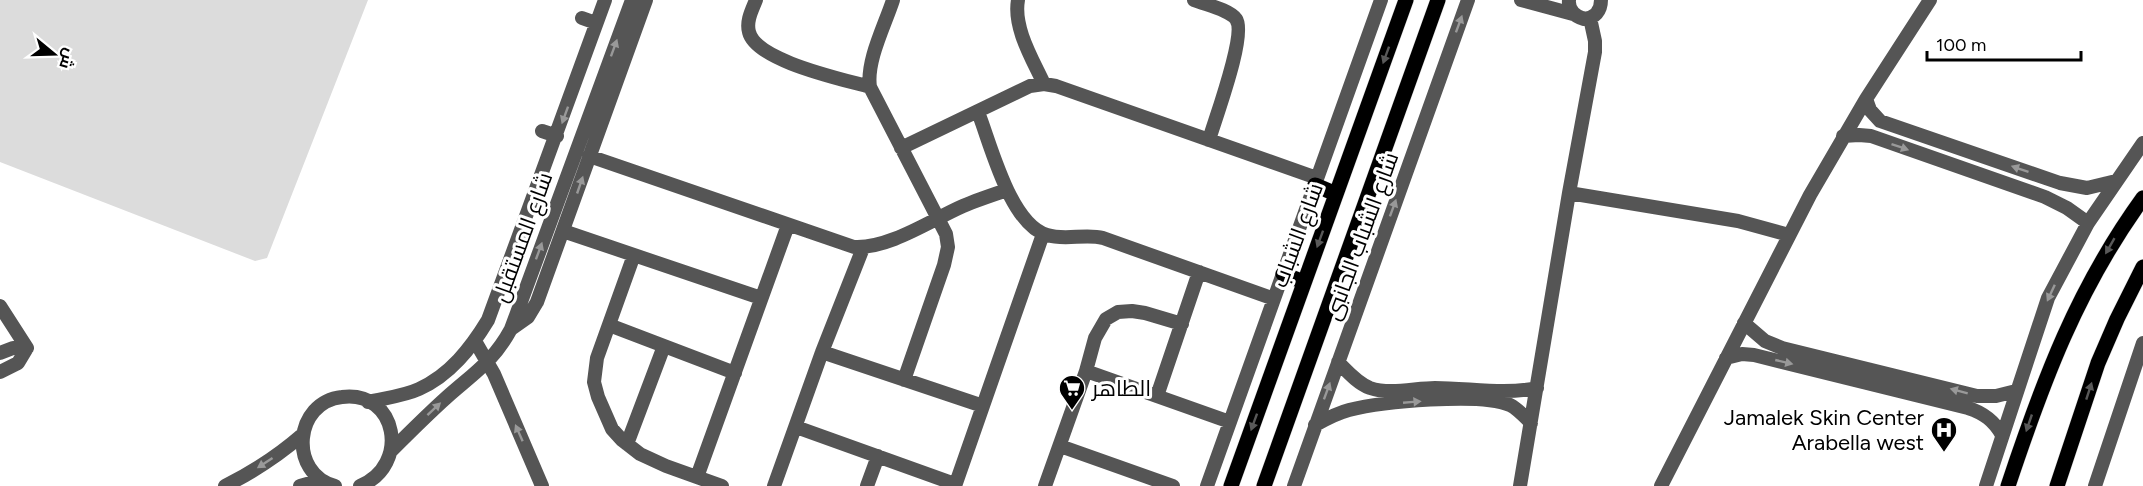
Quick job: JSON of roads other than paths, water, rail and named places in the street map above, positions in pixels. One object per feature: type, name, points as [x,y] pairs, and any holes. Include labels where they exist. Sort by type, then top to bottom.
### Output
[{"type":"main road","name":"شارع الشباب","points":[[1231,486],[1406,0]]},
{"type":"main road","points":[[1264,486],[1438,0]]},
{"type":"main road","points":[[1316,181],[1336,194]]},
{"type":"main road","points":[[2008,486],[2048,370],[2070,319],[2116,236],[2143,198]]},
{"type":"main road","points":[[2057,486],[2098,363],[2117,318],[2143,267]]},
{"type":"main road","points":[[1283,274],[1304,282]]},
{"type":"street","name":"شارع المستقبل","points":[[368,402],[418,390],[441,376],[458,363],[475,341],[494,309],[605,0]]},
{"type":"street","name":"شارع المستقبل","points":[[367,485],[384,469],[392,450],[488,362],[511,329],[632,0]]},
{"type":"street","points":[[511,329],[528,317],[537,302],[646,0]]},
{"type":"street","points":[[756,0],[748,26],[757,46],[795,65],[870,87]]},
{"type":"street","points":[[893,0],[872,61],[868,77],[870,87],[948,241],[946,258],[904,380]]},
{"type":"street","points":[[1018,0],[1018,20],[1044,84]]},
{"type":"street","points":[[1194,0],[1229,13],[1238,21],[1239,27],[1238,48],[1209,140]]},
{"type":"street","points":[[1207,486],[1381,0]]},
{"type":"street","name":"شارع الشباب الجانبى","points":[[1294,486],[1468,0]]},
{"type":"street","points":[[1521,0],[1574,14],[1584,19],[1590,18],[1599,11],[1601,0]]},
{"type":"street","points":[[1569,0],[1570,9],[1574,14]]},
{"type":"street","points":[[1661,486],[1789,235],[1843,136],[1930,0]]},
{"type":"street","points":[[582,18],[596,23]]},
{"type":"street","points":[[1520,486],[1595,52],[1590,18]]},
{"type":"street","points":[[580,71],[603,78]]},
{"type":"street","points":[[902,148],[1030,86],[1044,84],[1056,86],[1209,140],[1316,181]]},
{"type":"street","points":[[1866,99],[1870,110],[1880,121],[2042,177],[2078,188],[2096,187],[2116,181]]},
{"type":"street","points":[[978,112],[1007,190],[1021,215],[1035,229],[1043,234],[1059,237],[1094,235],[1274,299]]},
{"type":"street","points":[[1871,136],[1874,127],[1880,121]]},
{"type":"street","points":[[542,131],[557,136]]},
{"type":"street","points":[[1843,136],[1871,136],[2036,193],[2067,208],[2088,223]]},
{"type":"street","points":[[1986,486],[2048,298],[2088,223],[2143,143]]},
{"type":"street","points":[[589,156],[844,245],[863,248],[889,240],[962,206],[1007,190]]},
{"type":"street","points":[[2036,193],[2042,177]]},
{"type":"street","points":[[1569,193],[1738,221],[1789,235]]},
{"type":"street","points":[[697,477],[788,225]]},
{"type":"street","points":[[563,231],[761,298]]},
{"type":"street","points":[[796,427],[955,485],[1043,234]]},
{"type":"street","points":[[774,486],[822,352],[863,248]]},
{"type":"street","points":[[634,255],[597,358],[594,382],[598,396],[612,429],[640,454],[722,486]]},
{"type":"street","points":[[1157,396],[1199,272]]},
{"type":"street","points":[[0,306],[27,348]]},
{"type":"street","points":[[1046,486],[1101,325],[1113,314],[1132,311],[1182,324]]},
{"type":"street","points":[[1744,323],[1765,341],[1904,384],[1976,410],[1991,420],[2002,435]]},
{"type":"street","points":[[609,326],[735,373]]},
{"type":"street","points":[[475,341],[488,362],[542,486]]},
{"type":"street","points":[[1758,356],[1758,349],[1765,341]]},
{"type":"street","points":[[2096,486],[2143,344]]},
{"type":"street","points":[[627,444],[664,346]]},
{"type":"street","points":[[0,353],[13,348],[27,348]]},
{"type":"street","points":[[2,367],[18,363],[27,348]]},
{"type":"street","points":[[822,352],[983,406]]},
{"type":"street","points":[[1726,358],[1742,354],[1758,356],[1977,396],[1996,396],[2016,391]]},
{"type":"street","points":[[1338,362],[1359,382],[1383,397]]},
{"type":"street","points":[[1086,371],[1230,422]]},
{"type":"street","points":[[1315,425],[1383,397],[1436,388],[1508,397],[1537,388]]},
{"type":"street","points":[[225,486],[244,477],[279,454],[302,435],[310,416],[325,402],[343,397],[368,402],[378,408],[390,425],[392,450]]},
{"type":"street","points":[[1508,397],[1531,423]]},
{"type":"street","points":[[302,435],[305,459],[309,468],[321,480],[335,486]]},
{"type":"street","points":[[1060,446],[1173,486]]},
{"type":"street","points":[[867,486],[878,456]]},
{"type":"street","points":[[300,486],[321,480]]},
{"type":"place","name":"الطاهر","points":[[1072,411]]},
{"type":"place","name":"Jamalek Skin Center Arabella west","points":[[1944,453]]}]
